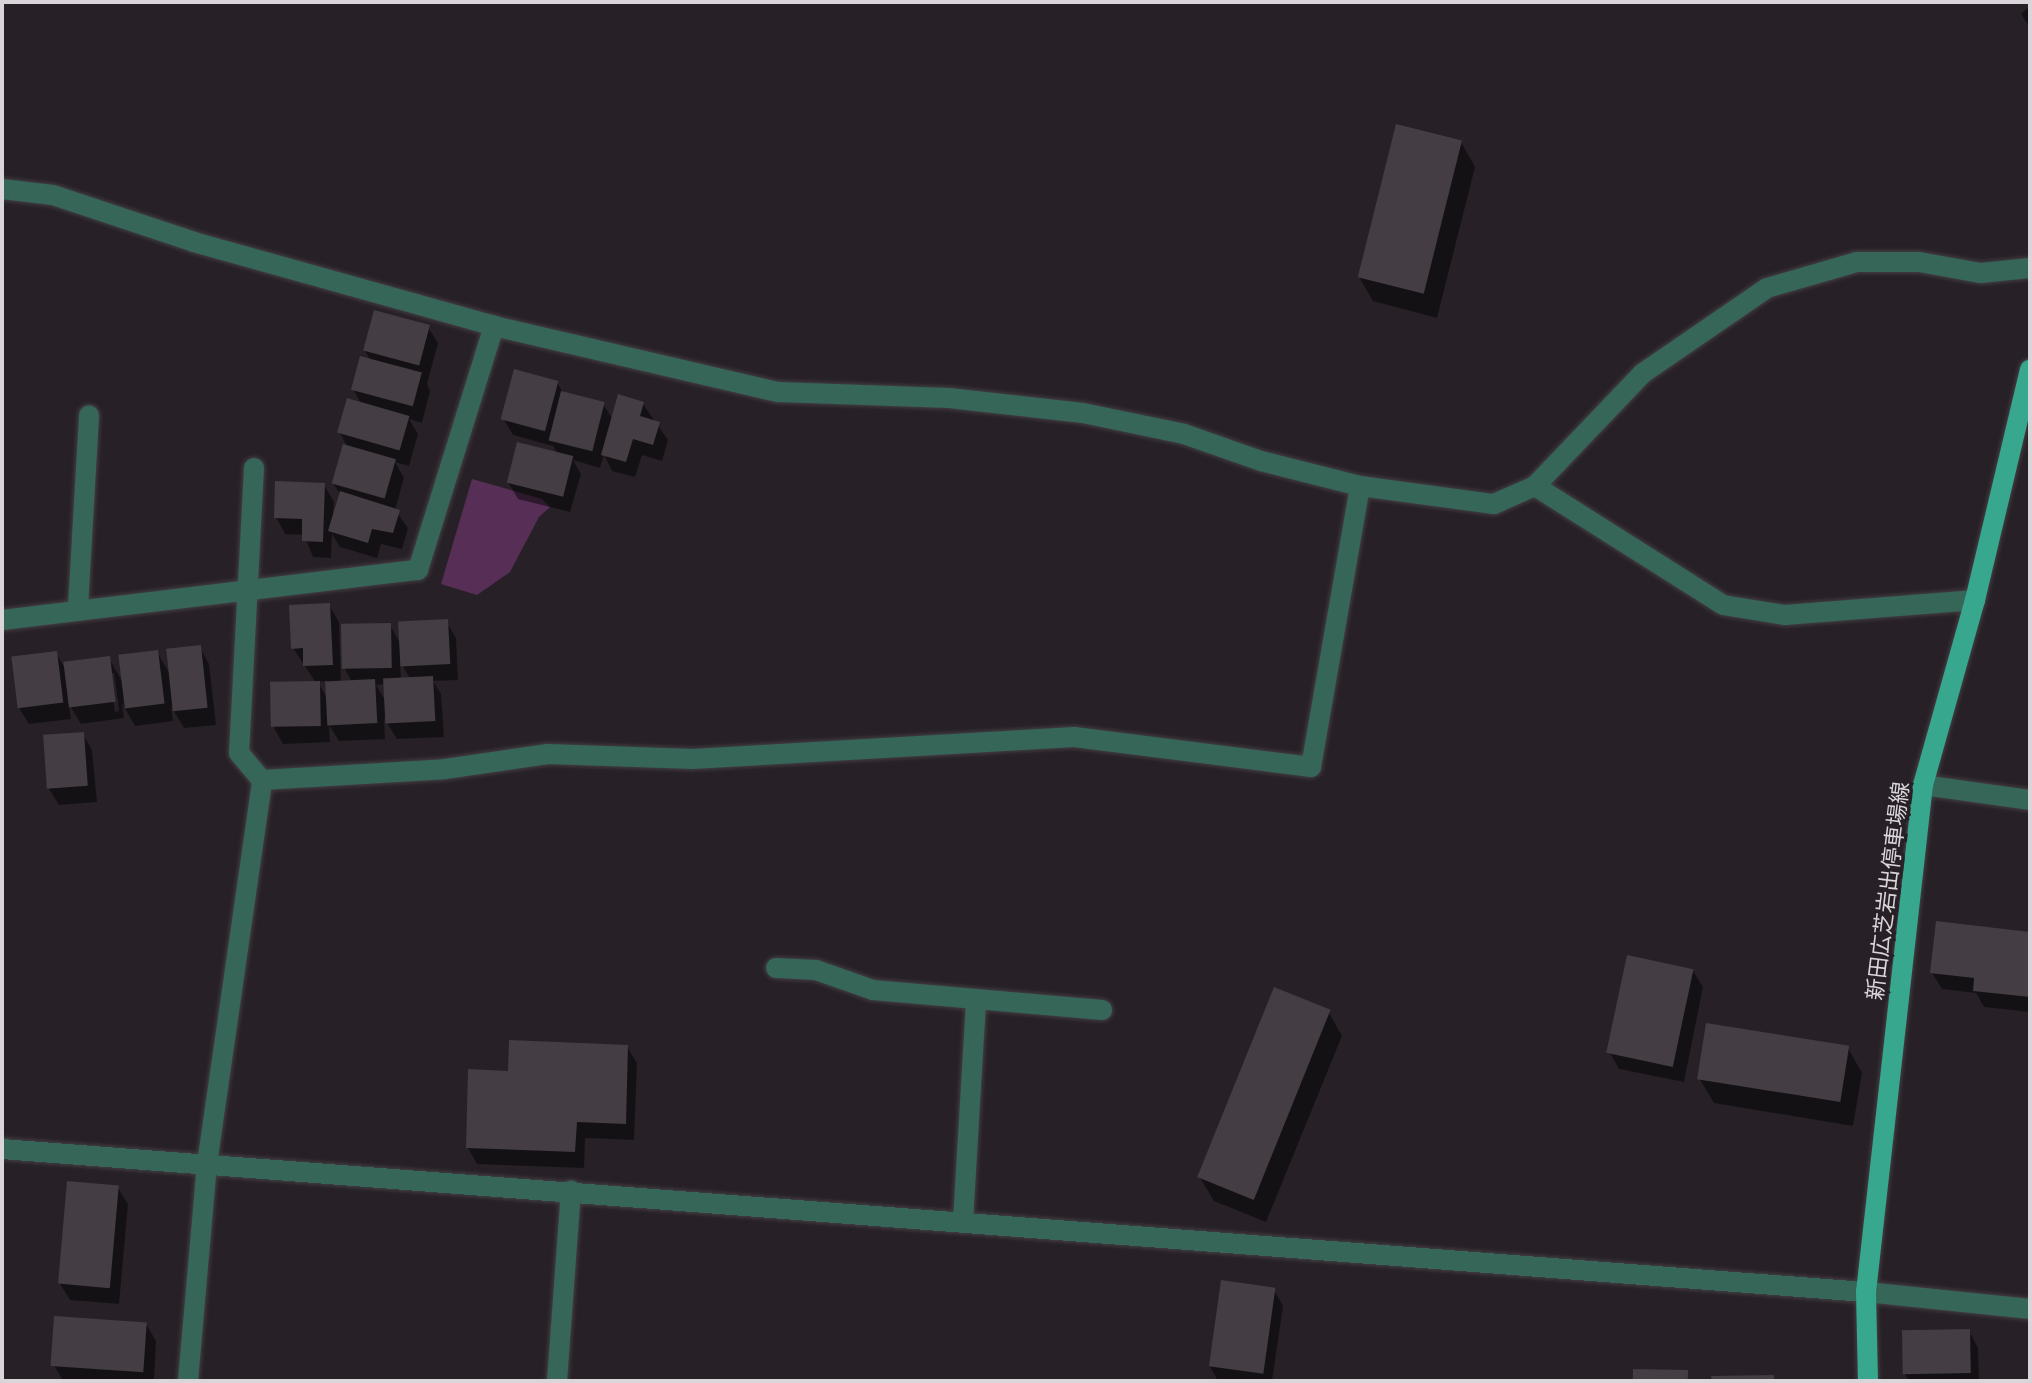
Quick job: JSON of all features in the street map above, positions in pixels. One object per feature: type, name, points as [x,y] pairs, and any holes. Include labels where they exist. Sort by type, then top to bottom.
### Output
[{"type":"main road","name":"新田広芝岩出停車場線","points":[[1868,1381],[1866,1292],[1923,785],[1975,600],[2030,369]]},
{"type":"street","points":[[2,189],[53,195],[194,242],[494,326],[778,392],[949,398],[1083,413],[1184,434],[1261,461],[1360,486],[1494,504],[1535,486],[1643,373],[1767,288],[1857,262],[1919,262],[1981,273],[2030,268]]},
{"type":"street","points":[[2,620],[78,607],[418,570],[494,326]]},
{"type":"street","points":[[78,607],[89,415]]},
{"type":"street","points":[[188,1381],[207,1164],[262,780],[239,753],[254,468]]},
{"type":"street","points":[[262,780],[445,769],[548,754],[693,759],[1074,737],[1311,767],[1360,486]]},
{"type":"street","points":[[1535,486],[1723,605],[1785,615],[1975,600]]},
{"type":"street","points":[[1923,785],[2030,800]]},
{"type":"street","points":[[776,968],[816,970],[873,990],[1102,1010]]},
{"type":"street","points":[[963,1221],[976,1001]]},
{"type":"street","points":[[2,1149],[1866,1292],[2030,1309]]},
{"type":"street","points":[[557,1381],[571,1191]]},
{"type":"shaded area","points":[[472,479],[542,499],[550,507],[539,517],[510,572],[477,595],[441,584]]},
{"type":"building","points":[[1396,124],[1462,140],[1424,294],[1358,277]]},
{"type":"building","points":[[374,310],[430,325],[419,366],[363,351]]},
{"type":"building","points":[[360,356],[422,373],[413,406],[351,390]]},
{"type":"building","points":[[514,369],[558,381],[545,431],[501,419]]},
{"type":"building","points":[[561,391],[605,402],[592,451],[549,440]]},
{"type":"building","points":[[618,394],[644,402],[640,416],[660,422],[653,445],[633,439],[626,462],[601,455]]},
{"type":"building","points":[[347,398],[409,416],[400,451],[337,433]]},
{"type":"building","points":[[517,442],[573,456],[563,497],[507,483]]},
{"type":"building","points":[[343,444],[396,459],[385,499],[332,483]]},
{"type":"building","points":[[275,481],[325,483],[323,542],[302,541],[302,519],[274,518]]},
{"type":"building","points":[[340,491],[400,510],[393,533],[372,529],[368,543],[328,531]]},
{"type":"building","points":[[330,603],[333,665],[303,666],[303,648],[291,649],[289,605]]},
{"type":"building","points":[[448,619],[450,664],[400,667],[398,622]]},
{"type":"building","points":[[391,623],[392,668],[342,669],[341,624]]},
{"type":"building","points":[[201,645],[208,708],[173,711],[166,649]]},
{"type":"building","points":[[158,650],[165,704],[125,708],[118,655]]},
{"type":"building","points":[[57,651],[63,703],[18,708],[11,657]]},
{"type":"building","points":[[110,656],[116,702],[69,707],[63,662]]},
{"type":"building","points":[[433,676],[435,721],[385,724],[383,679]]},
{"type":"building","points":[[375,679],[377,723],[327,726],[325,682]]},
{"type":"building","points":[[320,681],[321,726],[271,727],[270,682]]},
{"type":"building","points":[[84,732],[88,786],[47,789],[43,735]]},
{"type":"building","points":[[1936,921],[2030,932],[2030,997],[1973,991],[1974,978],[1930,973]]},
{"type":"building","points":[[1627,955],[1694,969],[1673,1067],[1606,1053]]},
{"type":"building","points":[[1274,987],[1331,1010],[1254,1200],[1197,1177]]},
{"type":"building","points":[[1706,1023],[1849,1046],[1840,1102],[1697,1079]]},
{"type":"building","points":[[509,1040],[628,1045],[626,1124],[577,1122],[575,1152],[466,1148],[468,1069],[508,1071]]},
{"type":"building","points":[[67,1181],[119,1186],[110,1288],[58,1284]]},
{"type":"building","points":[[1221,1280],[1275,1288],[1263,1374],[1209,1366]]},
{"type":"building","points":[[54,1316],[147,1322],[143,1372],[51,1366]]},
{"type":"building","points":[[1970,1329],[1971,1373],[1903,1374],[1902,1330]]},
{"type":"building","points":[[1633,1369],[1688,1370],[1688,1381],[1633,1381]]},
{"type":"building","points":[[1774,1375],[1774,1381],[1712,1381],[1711,1376]]}]
